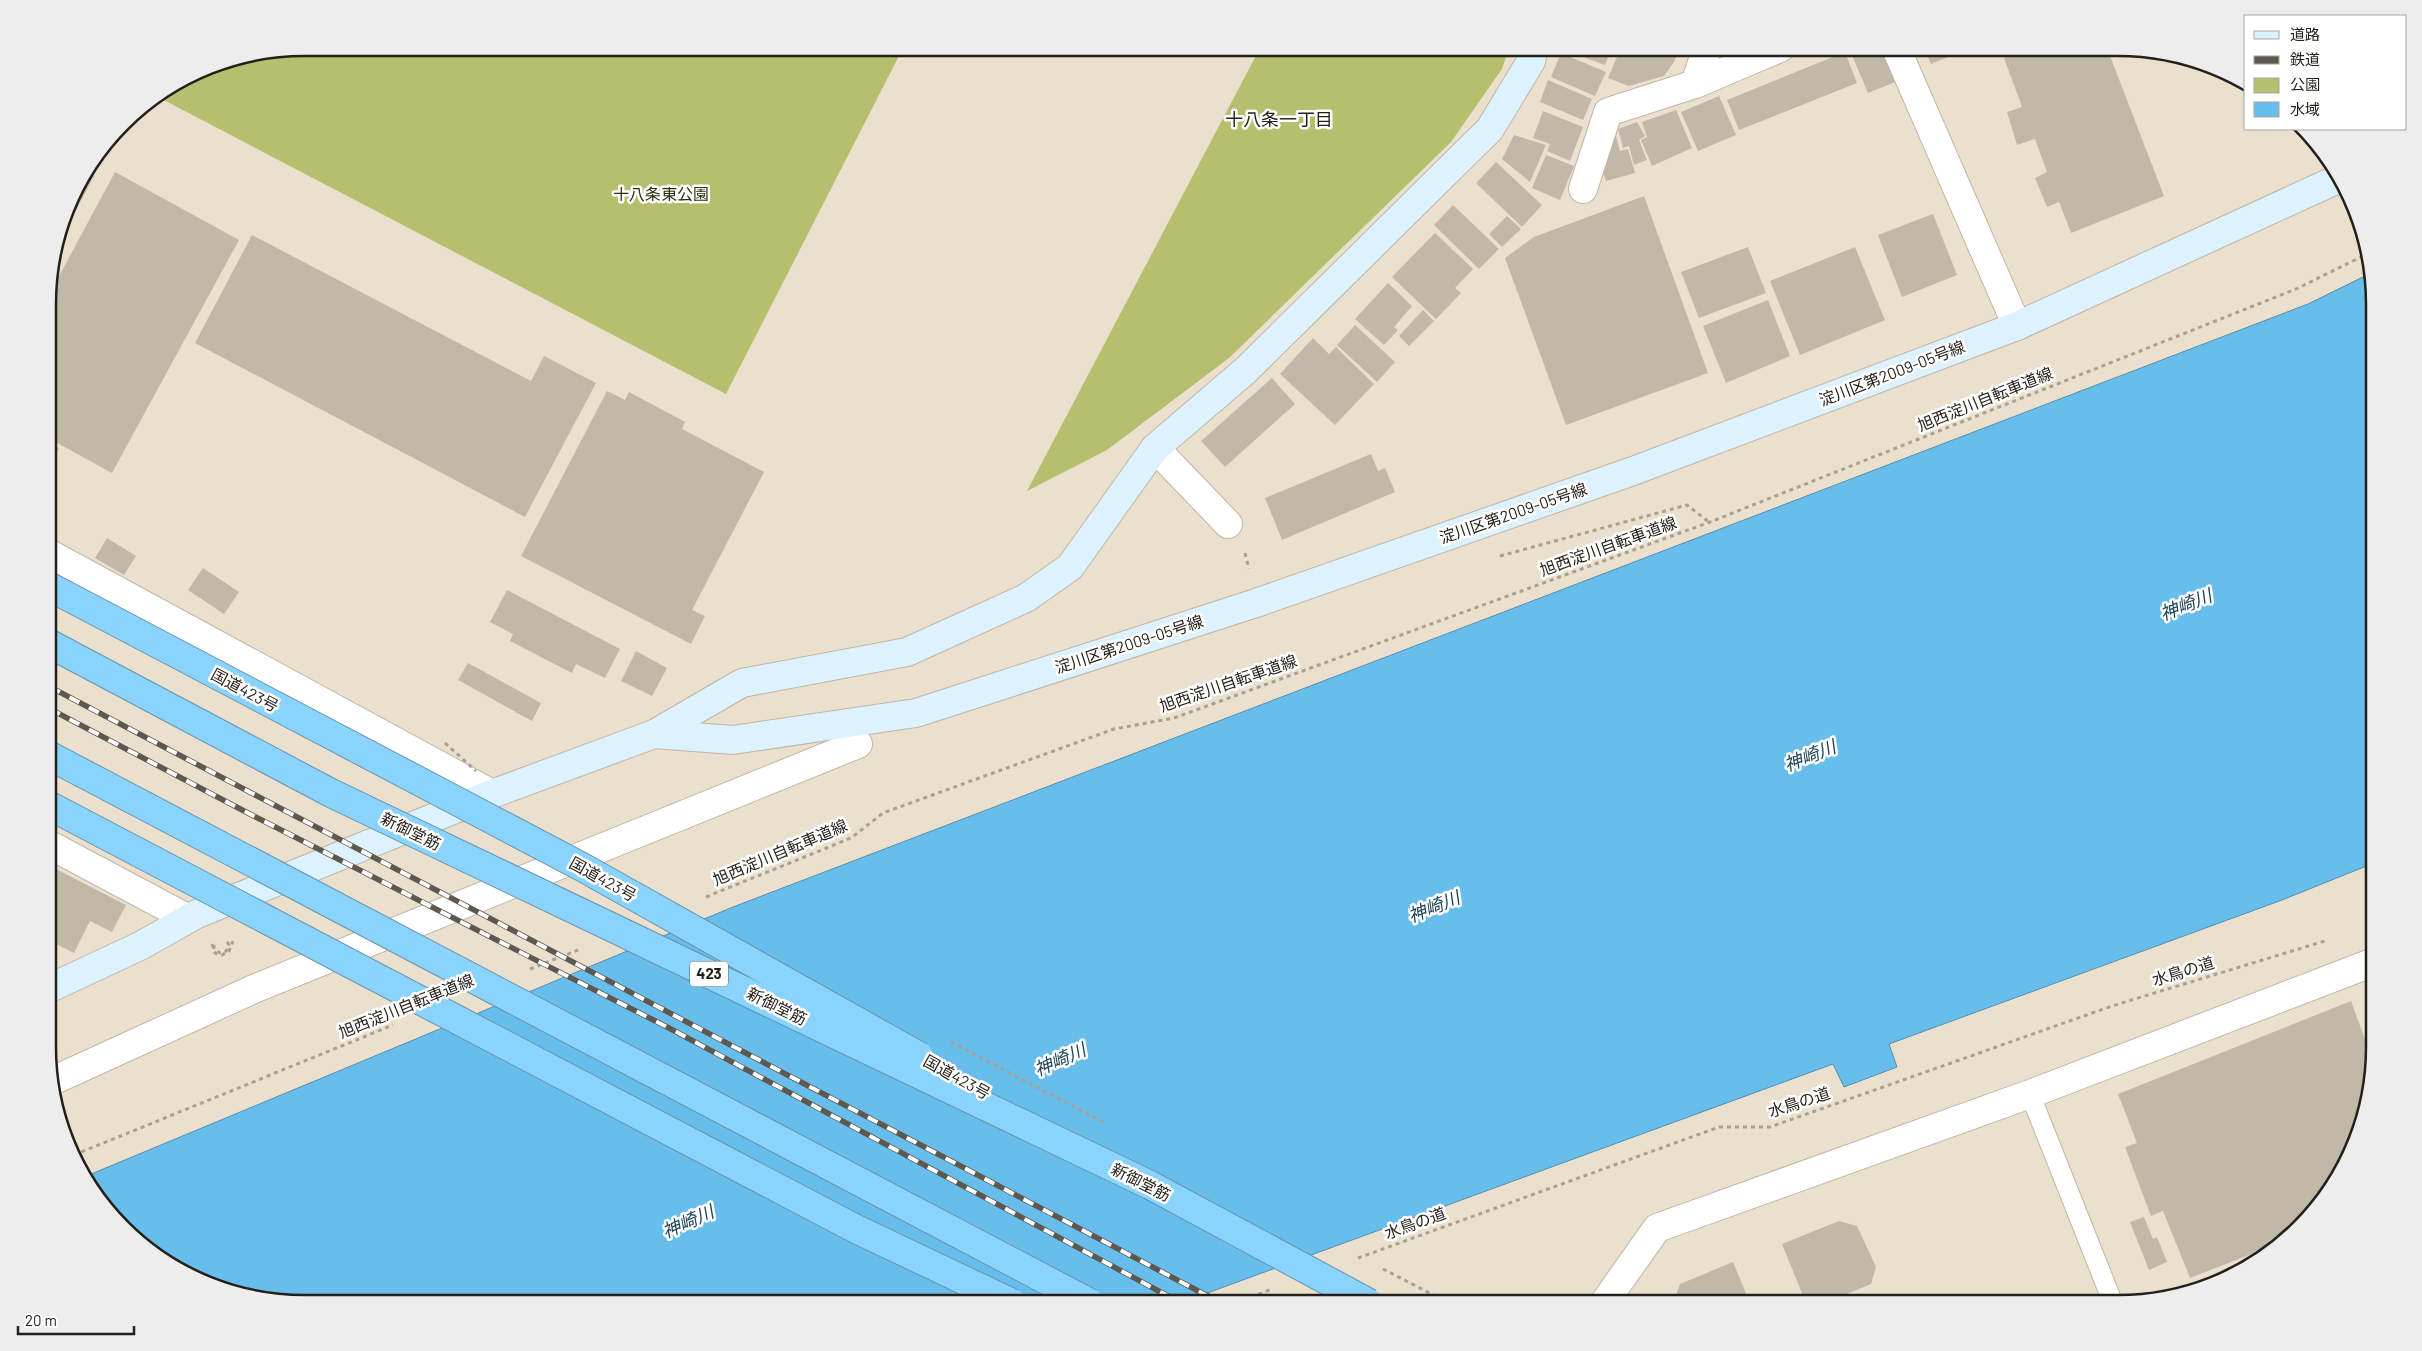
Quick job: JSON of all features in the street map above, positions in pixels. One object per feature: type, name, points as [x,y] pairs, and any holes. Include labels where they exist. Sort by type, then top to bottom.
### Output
[{"type":"highway","name":"国道423号","points":[[56,589],[582,867],[1150,1185]]},
{"type":"highway","name":"新御堂筋","points":[[56,647],[332,793],[1150,1185],[1354,1295]]},
{"type":"highway","points":[[56,759],[1075,1295]]},
{"type":"highway","points":[[56,809],[847,1225],[995,1295]]},
{"type":"street","points":[[56,985],[140,946],[187,918],[492,794],[654,734],[742,683],[907,652],[1026,598],[1070,567],[1155,448],[1246,370],[1490,130],[1532,56]]},
{"type":"street","points":[[1695,84],[1704,56]]},
{"type":"street","points":[[1583,189],[1608,112],[1695,84],[1761,56]]},
{"type":"street","points":[[1899,56],[2017,326]]},
{"type":"street","name":"淀川区第2009-05号線","points":[[654,734],[733,740],[916,713],[1256,603],[1633,471],[2017,326],[2333,181]]},
{"type":"street","points":[[1155,448],[1228,524]]},
{"type":"street","points":[[56,557],[492,794]]},
{"type":"street","points":[[58,1078],[256,988],[858,744]]},
{"type":"street","points":[[56,849],[187,918]]},
{"type":"street","points":[[1610,1295],[1657,1228],[2030,1094],[2366,965]]},
{"type":"lane","points":[[2030,1094],[2110,1295]]},
{"type":"path","name":"旭西淀川自転車道線","points":[[703,898],[851,838],[883,813],[1114,729],[1174,718],[1710,522],[2296,289],[2361,257]]},
{"type":"path","points":[[1228,524],[1240,533],[1256,603]]},
{"type":"path","points":[[219,936],[225,938],[229,945],[226,951],[220,953],[214,949],[214,941],[212,947],[215,954],[222,955],[229,951],[233,941]]},
{"type":"path","name":"水鳥の道","points":[[1357,1258],[1719,1127],[1770,1127],[2112,1006],[2336,938]]},
{"type":"path","points":[[527,970],[583,948]]},
{"type":"path","name":"旭西淀川自転車道線","points":[[80,1153],[398,1023]]},
{"type":"path","points":[[1257,1295],[1273,1289]]},
{"type":"green space","name":"十八条東公園","points":[[304,56],[899,56],[726,394],[163,100],[180,89],[224,69],[272,58]]},
{"type":"green space","points":[[1256,56],[1506,56],[1502,69],[1451,142],[1229,358],[1107,450],[1027,491]]},
{"type":"water","name":"神崎川","points":[[2364,276],[2366,304],[2366,866],[2282,900],[1889,1044],[1897,1067],[1844,1087],[1833,1064],[1202,1295],[304,1295],[272,1293],[224,1282],[180,1262],[166,1253],[129,1222],[107,1198],[91,1174],[733,907],[2308,304]]},
{"type":"building","points":[[1560,56],[1568,56],[1606,72],[1595,96],[1551,77]]},
{"type":"building","points":[[1581,56],[1609,56],[1605,65]]},
{"type":"building","points":[[1617,56],[1676,56],[1664,76],[1629,86],[1608,78]]},
{"type":"building","points":[[1835,56],[1847,56],[1857,83],[1739,130],[1727,100]]},
{"type":"building","points":[[1852,56],[1884,56],[1895,82],[1868,93]]},
{"type":"building","points":[[1928,56],[1948,56],[1948,57],[1931,64]]},
{"type":"building","points":[[2009,56],[2110,56],[2164,196],[2071,233],[2059,202],[2047,207],[2035,178],[2047,172],[2035,139],[2017,145],[2007,112],[2022,107],[2004,58]]},
{"type":"building","points":[[1548,80],[1592,99],[1583,120],[1540,102]]},
{"type":"building","points":[[1719,96],[1736,135],[1698,151],[1681,112]]},
{"type":"building","points":[[1676,110],[1692,148],[1652,166],[1641,140],[1647,137],[1642,122]]},
{"type":"building","points":[[1543,111],[1583,127],[1570,161],[1547,151],[1550,144],[1533,138]]},
{"type":"building","points":[[1637,122],[1645,136],[1639,140],[1647,160],[1634,165],[1629,146],[1623,148],[1618,129]]},
{"type":"building","points":[[1615,132],[1620,151],[1628,149],[1635,173],[1606,181],[1602,170]]},
{"type":"building","points":[[1514,135],[1546,145],[1530,182],[1502,159]]},
{"type":"building","points":[[1546,155],[1574,166],[1560,200],[1532,188]]},
{"type":"building","points":[[1496,162],[1542,205],[1522,227],[1476,183]]},
{"type":"building","points":[[115,172],[239,240],[112,473],[56,442],[58,279]]},
{"type":"building","points":[[92,175],[94,176],[70,221],[89,180]]},
{"type":"building","points":[[1644,196],[1708,373],[1566,425],[1505,258],[1534,237]]},
{"type":"building","points":[[1453,205],[1499,249],[1479,269],[1434,225]]},
{"type":"building","points":[[1933,214],[1957,275],[1902,297],[1878,235]]},
{"type":"building","points":[[1507,216],[1521,229],[1502,247],[1489,234]]},
{"type":"building","points":[[1435,233],[1473,269],[1455,288],[1461,293],[1436,319],[1392,277]]},
{"type":"building","points":[[252,235],[531,381],[544,356],[596,383],[525,517],[195,343]]},
{"type":"building","points":[[1748,247],[1766,293],[1699,318],[1681,272]]},
{"type":"building","points":[[1855,247],[1885,320],[1800,355],[1770,281]]},
{"type":"building","points":[[1388,283],[1412,306],[1394,327],[1398,330],[1384,345],[1355,319]]},
{"type":"building","points":[[1768,300],[1790,356],[1726,383],[1703,326]]},
{"type":"building","points":[[1423,310],[1434,321],[1409,346],[1399,336]]},
{"type":"building","points":[[1355,325],[1395,362],[1377,382],[1337,345]]},
{"type":"building","points":[[1313,338],[1329,354],[1336,347],[1374,384],[1335,425],[1280,374]]},
{"type":"building","points":[[1272,378],[1295,404],[1225,467],[1201,441]]},
{"type":"building","points":[[607,391],[625,400],[629,392],[685,422],[682,429],[764,472],[692,610],[705,616],[691,644],[521,556]]},
{"type":"building","points":[[1371,454],[1378,471],[1385,468],[1395,492],[1282,540],[1265,498]]},
{"type":"building","points":[[107,538],[136,556],[124,575],[95,558]]},
{"type":"building","points":[[203,568],[239,592],[224,614],[188,590]]},
{"type":"building","points":[[507,590],[620,649],[605,678],[576,664],[572,673],[510,641],[513,634],[490,622]]},
{"type":"building","points":[[636,651],[667,668],[652,696],[621,681]]},
{"type":"building","points":[[468,663],[541,703],[532,721],[458,680]]},
{"type":"building","points":[[56,869],[126,905],[112,932],[90,921],[74,953],[56,944]]},
{"type":"building","points":[[2351,1001],[2366,1042],[2364,1079],[2353,1127],[2333,1171],[2315,1198],[2293,1222],[2259,1251],[2190,1278],[2163,1211],[2151,1216],[2125,1147],[2137,1143],[2118,1094]]},
{"type":"building","points":[[2144,1217],[2153,1239],[2157,1237],[2167,1262],[2149,1270],[2130,1222]]},
{"type":"building","points":[[1839,1221],[1857,1226],[1876,1267],[1871,1284],[1844,1295],[1803,1295],[1782,1244]]},
{"type":"building","points":[[1733,1262],[1747,1295],[1676,1295],[1680,1284]]},
{"type":"railway","points":[[56,690],[1206,1295]]},
{"type":"railway","points":[[56,712],[246,812],[669,1028],[1166,1295]]},
{"type":"district","name":"十八条一丁目","points":[[1279,120]]}]
